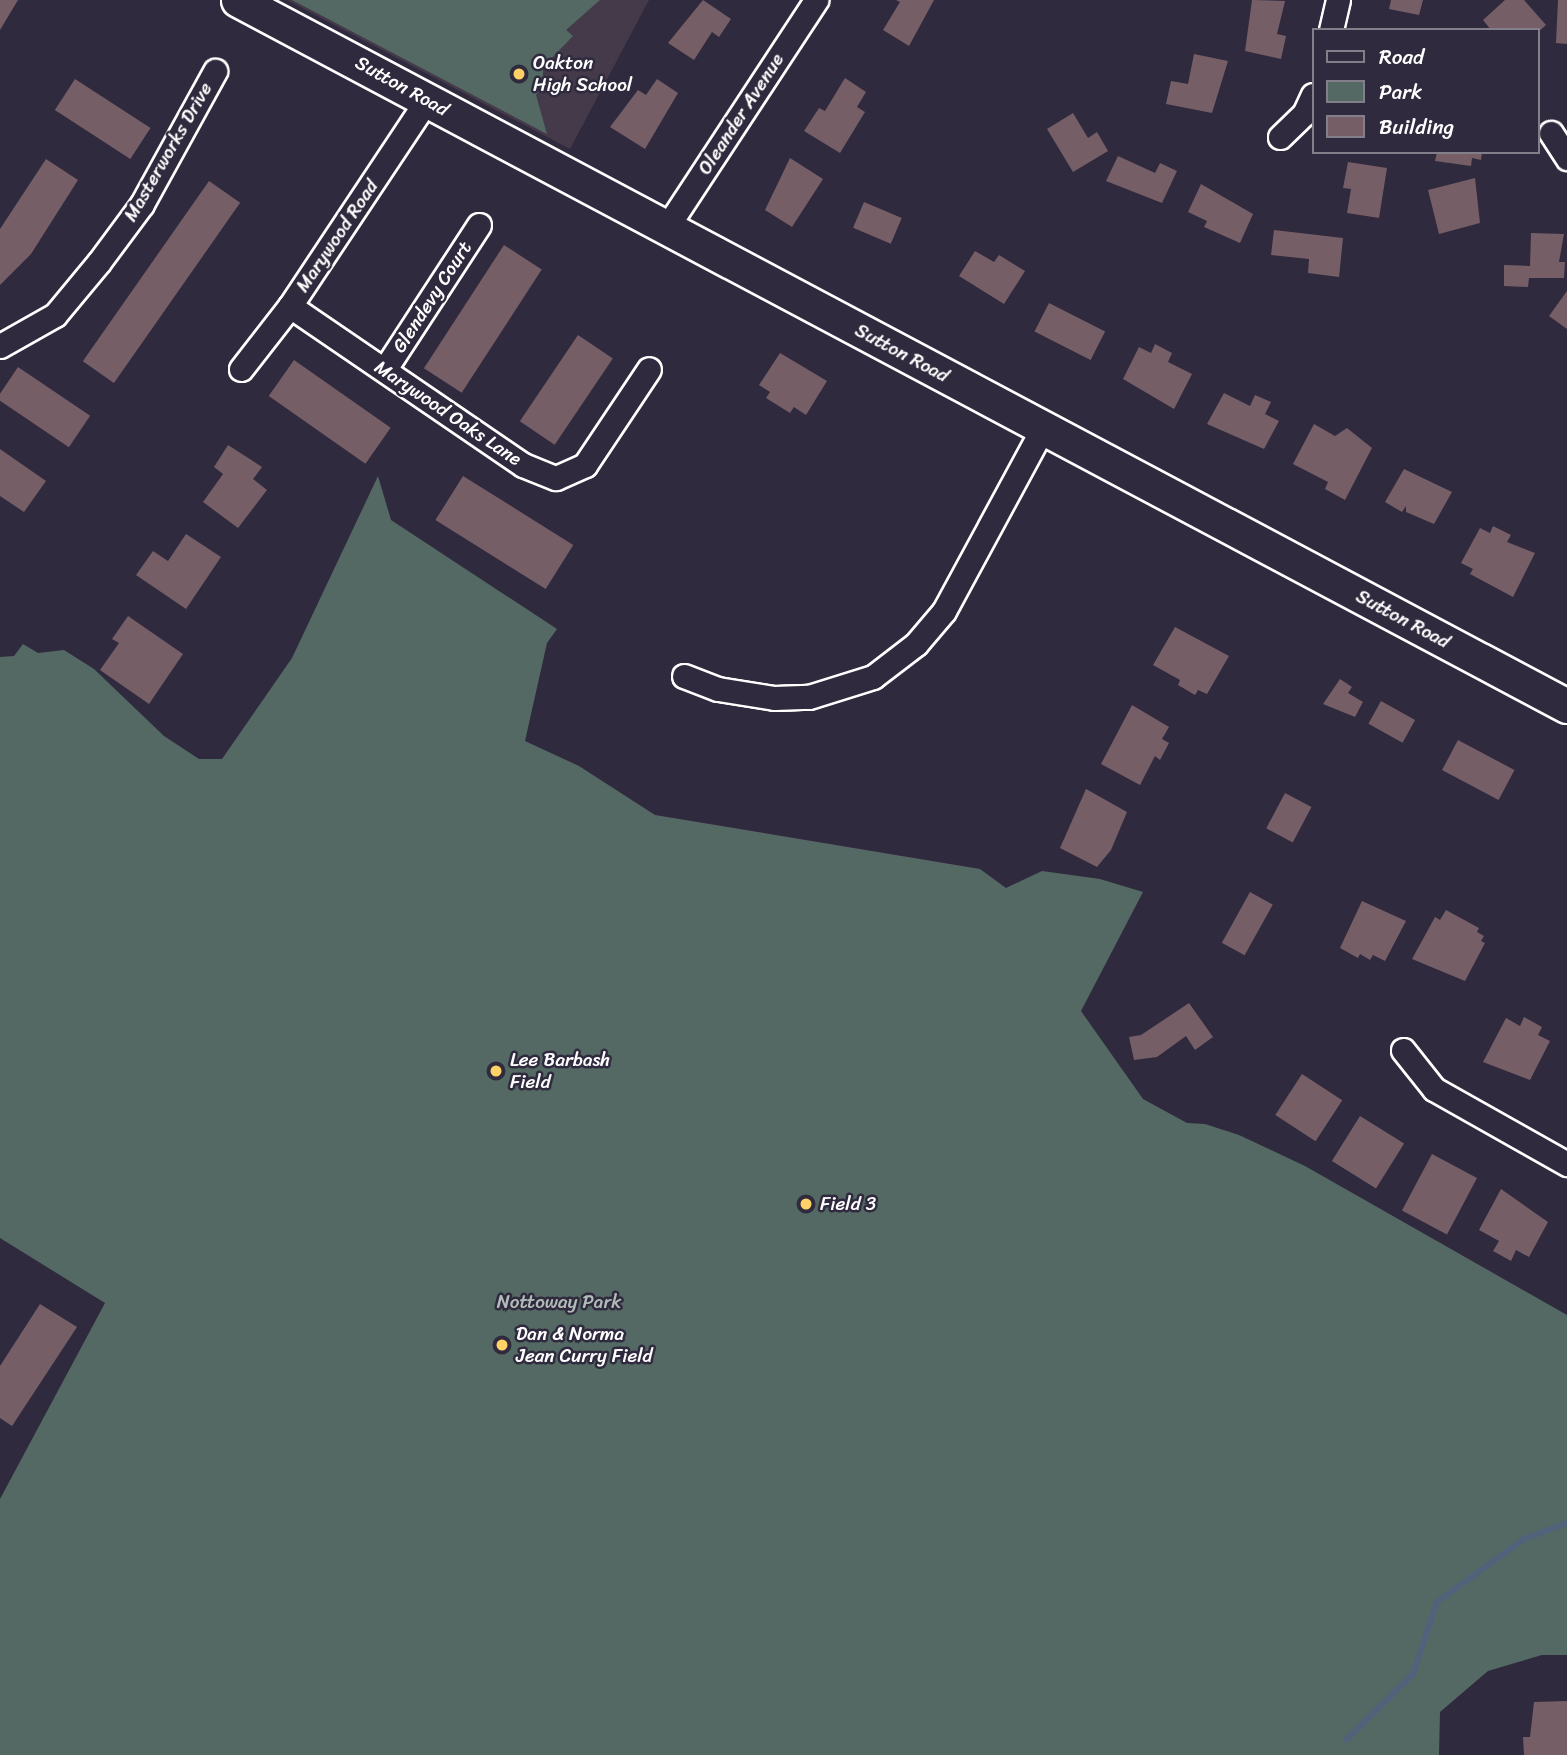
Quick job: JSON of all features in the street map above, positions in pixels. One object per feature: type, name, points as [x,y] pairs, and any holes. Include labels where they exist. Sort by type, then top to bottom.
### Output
[{"type":"street","name":"Sutton Road","points":[[238,0],[1567,706]]},
{"type":"street","name":"Oleander Avenue","points":[[667,228],[816,0]]},
{"type":"street","points":[[1331,28],[1338,0]]},
{"type":"street","name":"Masterworks Drive","points":[[0,346],[55,316],[99,262],[142,204],[215,71]]},
{"type":"street","points":[[1280,137],[1304,114],[1312,97]]},
{"type":"street","name":"Marywood Road","points":[[241,369],[290,306],[427,100]]},
{"type":"street","points":[[1551,133],[1567,158]]},
{"type":"street","name":"Glendevy Court","points":[[385,369],[479,225]]},
{"type":"street","name":"Marywood Oaks Lane","points":[[290,306],[523,465],[556,478],[585,465],[649,369]]},
{"type":"street","points":[[684,676],[718,689],[774,698],[809,697],[873,677],[916,643],[944,611],[1043,428]]},
{"type":"street","points":[[1403,1050],[1433,1090],[1567,1164]]},
{"type":"shaded area","name":"Oakton High School","points":[[287,0],[649,0],[570,149]]},
{"type":"green space","name":"Oakton High School","points":[[292,0],[600,0],[566,30],[573,36],[543,67],[543,86],[536,95],[547,134]]},
{"type":"green space","name":"Nottoway Park","points":[[378,476],[391,520],[557,629],[547,643],[525,741],[579,766],[655,815],[980,869],[1006,888],[1042,871],[1100,879],[1143,892],[1081,1011],[1143,1099],[1187,1123],[1205,1124],[1239,1135],[1305,1166],[1567,1315],[1567,1655],[1542,1655],[1488,1671],[1440,1712],[1439,1755],[0,1755],[0,1499],[105,1303],[0,1238],[0,657],[14,656],[23,644],[38,653],[64,650],[94,669],[164,736],[199,759],[222,759],[292,658]]},
{"type":"building","points":[[0,0],[18,0],[0,30]]},
{"type":"building","points":[[703,0],[731,19],[719,37],[712,32],[694,60],[668,43]]},
{"type":"building","points":[[896,0],[934,0],[909,46],[883,30],[900,2]]},
{"type":"building","points":[[1252,0],[1285,1],[1277,34],[1286,36],[1281,59],[1245,51]]},
{"type":"building","points":[[1391,0],[1423,0],[1419,15],[1389,9]]},
{"type":"building","points":[[1505,0],[1524,0],[1546,25],[1539,31],[1539,28],[1489,28],[1483,20]]},
{"type":"building","points":[[1558,0],[1567,0],[1567,44],[1556,43]]},
{"type":"building","points":[[1194,54],[1228,61],[1212,113],[1166,104],[1171,81],[1188,84]]},
{"type":"building","points":[[845,78],[866,92],[857,107],[865,112],[840,153],[804,131],[819,108],[825,111]]},
{"type":"building","points":[[75,79],[150,128],[130,159],[55,110]]},
{"type":"building","points":[[657,79],[678,93],[645,149],[610,127],[638,90],[646,95]]},
{"type":"building","points":[[1073,113],[1088,138],[1097,132],[1108,151],[1073,172],[1047,129]]},
{"type":"building","points":[[1437,154],[1482,154],[1481,160],[1472,158],[1471,166],[1435,161]]},
{"type":"building","points":[[1118,156],[1155,173],[1160,163],[1177,171],[1162,203],[1106,181]]},
{"type":"building","points":[[790,158],[823,179],[792,227],[765,210]]},
{"type":"building","points":[[46,159],[78,180],[31,254],[0,285],[0,229]]},
{"type":"building","points":[[1348,162],[1387,168],[1379,218],[1347,213],[1351,189],[1343,188]]},
{"type":"building","points":[[1475,178],[1480,223],[1439,234],[1428,190]]},
{"type":"building","points":[[209,181],[240,203],[114,383],[83,361]]},
{"type":"building","points":[[1201,184],[1253,214],[1240,243],[1204,227],[1207,221],[1188,212]]},
{"type":"building","points":[[864,202],[902,218],[891,244],[853,228]]},
{"type":"building","points":[[1274,230],[1343,238],[1339,277],[1308,273],[1309,259],[1271,255]]},
{"type":"building","points":[[1531,233],[1564,234],[1559,262],[1565,262],[1564,278],[1529,278],[1528,287],[1504,286],[1504,265],[1530,266]]},
{"type":"building","points":[[504,245],[542,270],[462,393],[424,368]]},
{"type":"building","points":[[975,251],[994,262],[999,255],[1025,271],[1004,304],[959,276]]},
{"type":"building","points":[[1567,291],[1567,329],[1549,316]]},
{"type":"building","points":[[1049,303],[1105,332],[1091,360],[1034,332]]},
{"type":"building","points":[[578,335],[613,358],[555,445],[520,421]]},
{"type":"building","points":[[1155,344],[1172,353],[1168,362],[1192,374],[1174,409],[1123,379],[1139,347],[1151,353]]},
{"type":"building","points":[[780,353],[827,381],[806,415],[794,407],[790,413],[766,398],[770,392],[759,385]]},
{"type":"building","points":[[294,360],[391,428],[365,464],[269,396]]},
{"type":"building","points":[[18,367],[90,416],[69,447],[0,401],[0,394]]},
{"type":"building","points":[[1224,393],[1250,406],[1255,395],[1271,402],[1265,414],[1279,421],[1264,449],[1207,424]]},
{"type":"building","points":[[1314,424],[1335,436],[1347,428],[1372,448],[1345,500],[1325,489],[1328,482],[1293,464]]},
{"type":"building","points":[[228,445],[262,467],[253,479],[267,490],[238,528],[203,502],[223,474],[214,467]]},
{"type":"building","points":[[0,449],[46,481],[24,512],[0,496]]},
{"type":"building","points":[[1404,469],[1452,492],[1434,524],[1406,512],[1406,506],[1402,512],[1385,502]]},
{"type":"building","points":[[463,476],[573,545],[546,589],[435,520]]},
{"type":"building","points":[[1493,526],[1511,535],[1507,542],[1535,553],[1513,597],[1470,574],[1473,569],[1461,563],[1480,528],[1490,533]]},
{"type":"building","points":[[186,534],[221,557],[186,609],[136,575],[153,551],[168,561]]},
{"type":"building","points":[[128,616],[183,654],[149,704],[100,670],[119,643],[112,639]]},
{"type":"building","points":[[1175,627],[1229,656],[1207,694],[1198,690],[1195,695],[1178,685],[1180,680],[1153,665]]},
{"type":"building","points":[[1340,679],[1352,687],[1348,693],[1363,702],[1355,717],[1323,704]]},
{"type":"building","points":[[1381,701],[1415,720],[1403,743],[1368,724]]},
{"type":"building","points":[[1132,705],[1169,727],[1162,739],[1169,743],[1160,760],[1155,756],[1140,785],[1101,764]]},
{"type":"building","points":[[1458,740],[1515,770],[1499,800],[1442,770]]},
{"type":"building","points":[[1086,789],[1127,812],[1111,850],[1097,867],[1060,848]]},
{"type":"building","points":[[1285,793],[1311,807],[1293,842],[1266,828]]},
{"type":"building","points":[[1250,892],[1273,905],[1245,955],[1222,943]]},
{"type":"building","points":[[1362,901],[1406,921],[1385,961],[1373,955],[1370,960],[1360,954],[1358,958],[1340,948]]},
{"type":"building","points":[[1446,910],[1479,928],[1477,932],[1484,936],[1481,941],[1485,943],[1465,981],[1412,959],[1435,917],[1440,920]]},
{"type":"building","points":[[1189,1003],[1213,1037],[1195,1050],[1186,1036],[1157,1057],[1134,1060],[1129,1037],[1141,1035]]},
{"type":"building","points":[[1524,1017],[1542,1027],[1538,1035],[1550,1041],[1530,1080],[1483,1062],[1506,1018],[1520,1026]]},
{"type":"building","points":[[1302,1074],[1342,1100],[1316,1141],[1275,1115]]},
{"type":"building","points":[[1360,1116],[1404,1144],[1376,1189],[1332,1161]]},
{"type":"building","points":[[1432,1154],[1477,1178],[1447,1234],[1402,1211]]},
{"type":"building","points":[[1501,1189],[1548,1222],[1529,1257],[1516,1250],[1511,1261],[1493,1251],[1499,1241],[1479,1230]]},
{"type":"building","points":[[40,1304],[77,1327],[12,1426],[0,1418],[0,1366]]},
{"type":"building","points":[[1567,1701],[1567,1755],[1524,1755],[1523,1737],[1530,1737],[1534,1702]]},
{"type":"waterway","points":[[1346,1740],[1413,1674],[1437,1602],[1524,1539],[1567,1523]]},
{"type":"place","name":"Oakton High School","points":[[519,74]]},
{"type":"place","name":"Lee Barbash Field","points":[[496,1071]]},
{"type":"place","name":"Field 3","points":[[806,1204]]},
{"type":"place","name":"Dan & Norma Jean Curry Field","points":[[502,1345]]}]
